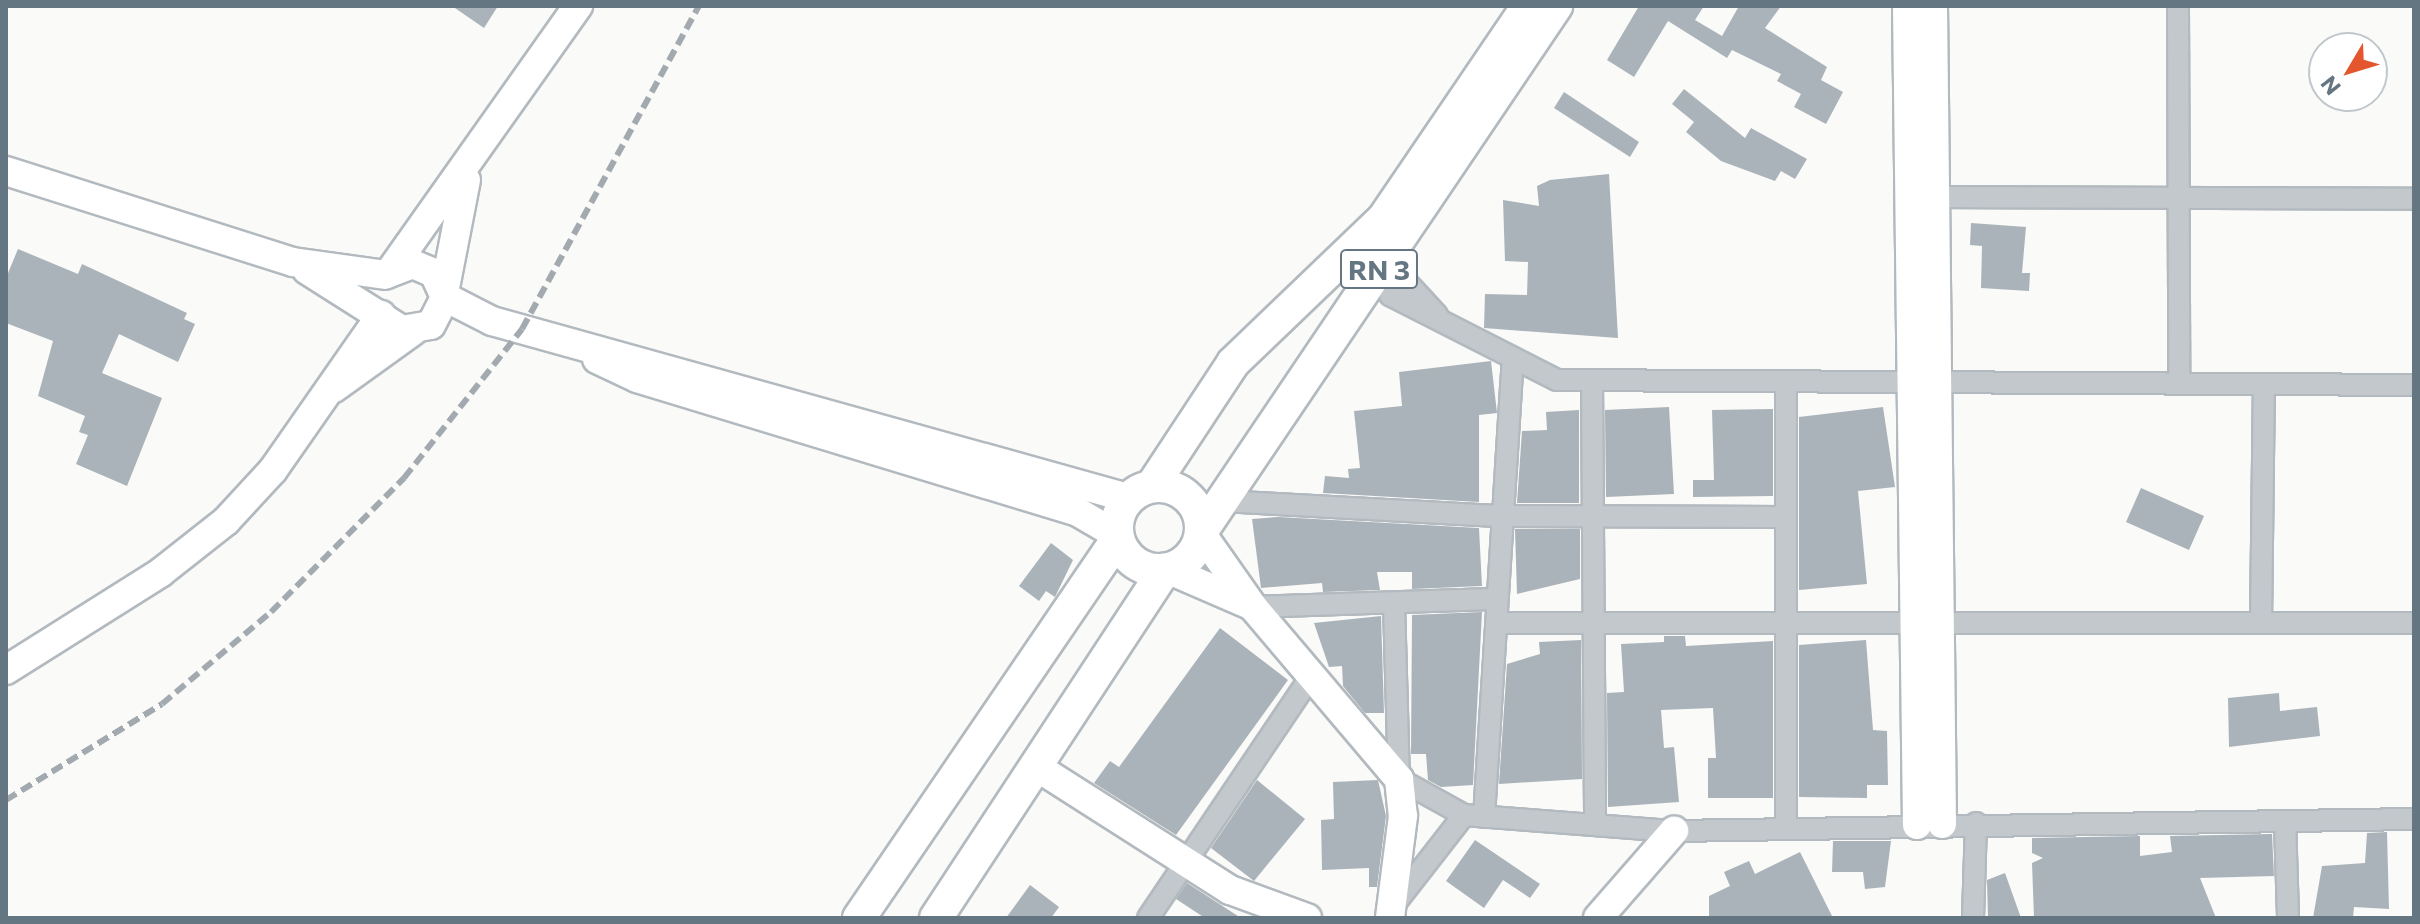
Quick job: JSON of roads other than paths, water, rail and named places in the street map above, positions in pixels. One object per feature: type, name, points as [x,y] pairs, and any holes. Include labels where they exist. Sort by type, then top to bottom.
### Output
[{"type":"main road","name":"RN 3","points":[[1140,492],[1233,363],[1350,255],[1397,201],[1528,6]]},
{"type":"main road","name":"RN 3","points":[[1201,532],[1556,6]]},
{"type":"main road","points":[[1350,255],[1377,273]]},
{"type":"main road","points":[[859,918],[1117,537],[1140,492],[1187,497],[1201,532],[1191,556],[1167,570],[1040,769],[936,918]]},
{"type":"main road","points":[[1117,537],[1141,567],[1167,570]]},
{"type":"street","points":[[6,670],[160,573],[226,521],[273,470],[381,314],[388,273],[469,168],[578,6]]},
{"type":"street","points":[[1907,6],[1924,381],[1930,824]]},
{"type":"street","points":[[1924,381],[1936,197],[1933,6]]},
{"type":"street","points":[[2178,6],[2179,384]]},
{"type":"street","points":[[321,399],[435,310],[469,168]]},
{"type":"street","points":[[6,171],[293,262],[388,273],[424,267],[435,310]]},
{"type":"street","points":[[1936,197],[2414,199]]},
{"type":"street","points":[[293,262],[381,314],[435,310],[492,321],[1140,492]]},
{"type":"street","points":[[1377,273],[1401,276],[1437,315],[1513,361],[1557,380],[2414,385]]},
{"type":"street","points":[[545,334],[637,378],[1076,511],[1117,537]]},
{"type":"street","points":[[1393,910],[1474,816],[1496,623],[1513,361]]},
{"type":"street","points":[[1592,381],[1598,622],[1595,825]]},
{"type":"street","points":[[1786,382],[1783,517],[1786,829]]},
{"type":"street","points":[[2261,623],[2264,385]]},
{"type":"street","points":[[1222,501],[1502,516],[1783,517]]},
{"type":"street","points":[[1201,532],[1253,607],[1399,779],[1474,816],[1674,831],[1976,823],[2414,819]]},
{"type":"street","points":[[1167,570],[1253,607],[1497,599]]},
{"type":"street","points":[[1393,910],[1399,779],[1394,603]]},
{"type":"street","points":[[1496,623],[2414,623]]},
{"type":"street","points":[[1148,918],[1311,676]]},
{"type":"street","points":[[1040,769],[1185,864],[1303,917]]},
{"type":"street","points":[[2285,821],[2288,918]]},
{"type":"street","points":[[1973,918],[1976,823]]},
{"type":"street","points":[[1598,918],[1674,831]]},
{"type":"railway","points":[[6,800],[162,704],[271,612],[404,478],[522,329],[699,6]]}]
